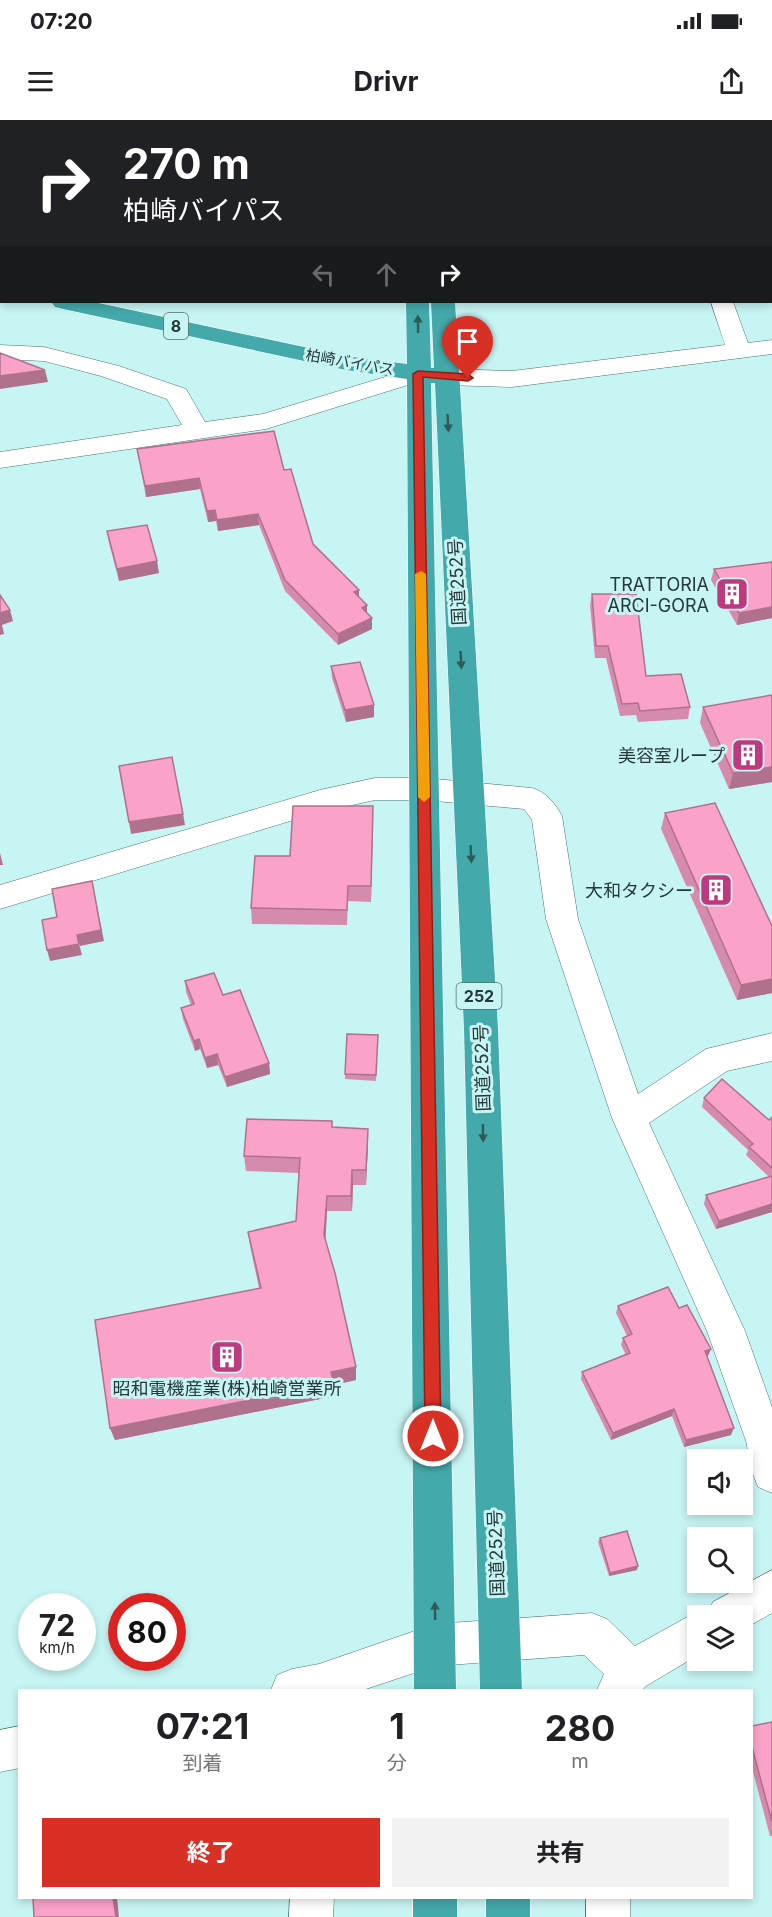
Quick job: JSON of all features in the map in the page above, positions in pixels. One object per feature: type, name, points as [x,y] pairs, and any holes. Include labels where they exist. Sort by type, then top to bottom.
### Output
[{"type":"highway","name":"柏崎バイパス","points":[[68,303],[290,351],[432,375]]},
{"type":"highway","name":"柏崎バイパス","points":[[129,303],[290,351]]},
{"type":"highway","name":"国道252号","points":[[417,303],[432,375],[468,792],[481,1029],[501,1689]]},
{"type":"highway","name":"国道252号","points":[[435,1689],[424,789],[432,375],[443,303]]},
{"type":"highway","points":[[435,1899],[435,1917]]},
{"type":"highway","points":[[508,1899],[508,1917]]},
{"type":"street","points":[[722,303],[739,351]]},
{"type":"street","points":[[0,460],[266,421],[432,375],[512,379],[739,351],[770,350]]},
{"type":"street","points":[[0,352],[44,354],[110,371],[177,394],[196,430]]},
{"type":"street","points":[[0,897],[320,801],[375,789],[424,789],[532,799],[547,816],[562,920],[629,1118],[726,1331],[765,1441],[772,1474]]},
{"type":"street","points":[[629,1118],[718,1059],[772,1047]]},
{"type":"street","points":[[746,1605],[772,1590]]},
{"type":"street","points":[[310,1689],[435,1645],[592,1634],[624,1681],[687,1639]]},
{"type":"street","points":[[0,1751],[18,1747]]},
{"type":"street","points":[[311,1917],[312,1899]]},
{"type":"street","points":[[608,1899],[608,1917]]},
{"type":"building","points":[[0,353],[45,370],[0,376]]},
{"type":"building","points":[[274,431],[284,470],[291,469],[313,544],[359,590],[354,592],[367,605],[362,608],[372,618],[338,634],[285,580],[258,514],[217,520],[215,510],[207,511],[199,478],[145,486],[137,449]]},
{"type":"building","points":[[147,525],[157,561],[117,569],[107,531]]},
{"type":"building","points":[[772,562],[772,607],[739,613],[714,569]]},
{"type":"building","points":[[592,594],[636,594],[646,676],[681,674],[690,707],[640,711],[638,703],[622,704],[608,646],[596,646]]},
{"type":"building","points":[[0,595],[10,610],[0,613]]},
{"type":"building","points":[[360,662],[374,705],[345,710],[331,666]]},
{"type":"building","name":"美容室ループ","points":[[772,695],[772,767],[733,773],[703,707]]},
{"type":"building","points":[[172,757],[183,814],[129,822],[119,766]]},
{"type":"building","name":"大和タクシー","points":[[715,803],[772,926],[772,979],[741,985],[665,813]]},
{"type":"building","points":[[293,806],[373,806],[371,886],[348,886],[347,910],[251,908],[255,856],[290,856]]},
{"type":"building","points":[[92,881],[101,930],[77,935],[79,944],[47,950],[42,920],[57,917],[52,889]]},
{"type":"building","points":[[214,973],[223,995],[240,990],[269,1063],[225,1077],[217,1054],[205,1058],[199,1039],[194,1041],[181,1008],[194,1004],[185,981]]},
{"type":"building","points":[[347,1034],[378,1035],[376,1075],[345,1074]]},
{"type":"building","points":[[722,1079],[769,1120],[772,1117],[772,1168],[749,1147],[753,1144],[704,1098]]},
{"type":"building","points":[[247,1119],[332,1121],[332,1127],[368,1129],[366,1170],[352,1170],[351,1196],[327,1196],[324,1235],[356,1367],[331,1372],[334,1383],[110,1428],[95,1320],[261,1288],[248,1232],[296,1221],[300,1158],[244,1156]]},
{"type":"building","points":[[772,1176],[772,1204],[719,1221],[706,1195]]},
{"type":"building","points":[[668,1287],[679,1308],[687,1305],[711,1349],[705,1351],[734,1428],[686,1440],[674,1409],[613,1433],[582,1372],[630,1353],[623,1338],[632,1334],[618,1306]]},
{"type":"building","points":[[627,1531],[638,1566],[610,1573],[600,1538]]},
{"type":"building","points":[[772,1722],[772,1822],[753,1751],[753,1726]]},
{"type":"building","points":[[33,1899],[113,1899],[116,1917],[34,1917]]},
{"type":"slow traffic","points":[[421,574],[424,797]]},
{"type":"place","name":"TRATTORIA ARCI-GORA","points":[[732,594]]},
{"type":"place","name":"美容室ループ","points":[[748,755]]},
{"type":"place","name":"大和タクシー","points":[[716,890]]},
{"type":"place","name":"昭和電機産業(株)柏崎営業所","points":[[227,1357]]},
{"type":"route","points":[[433,1436],[418,374],[468,378]]}]
